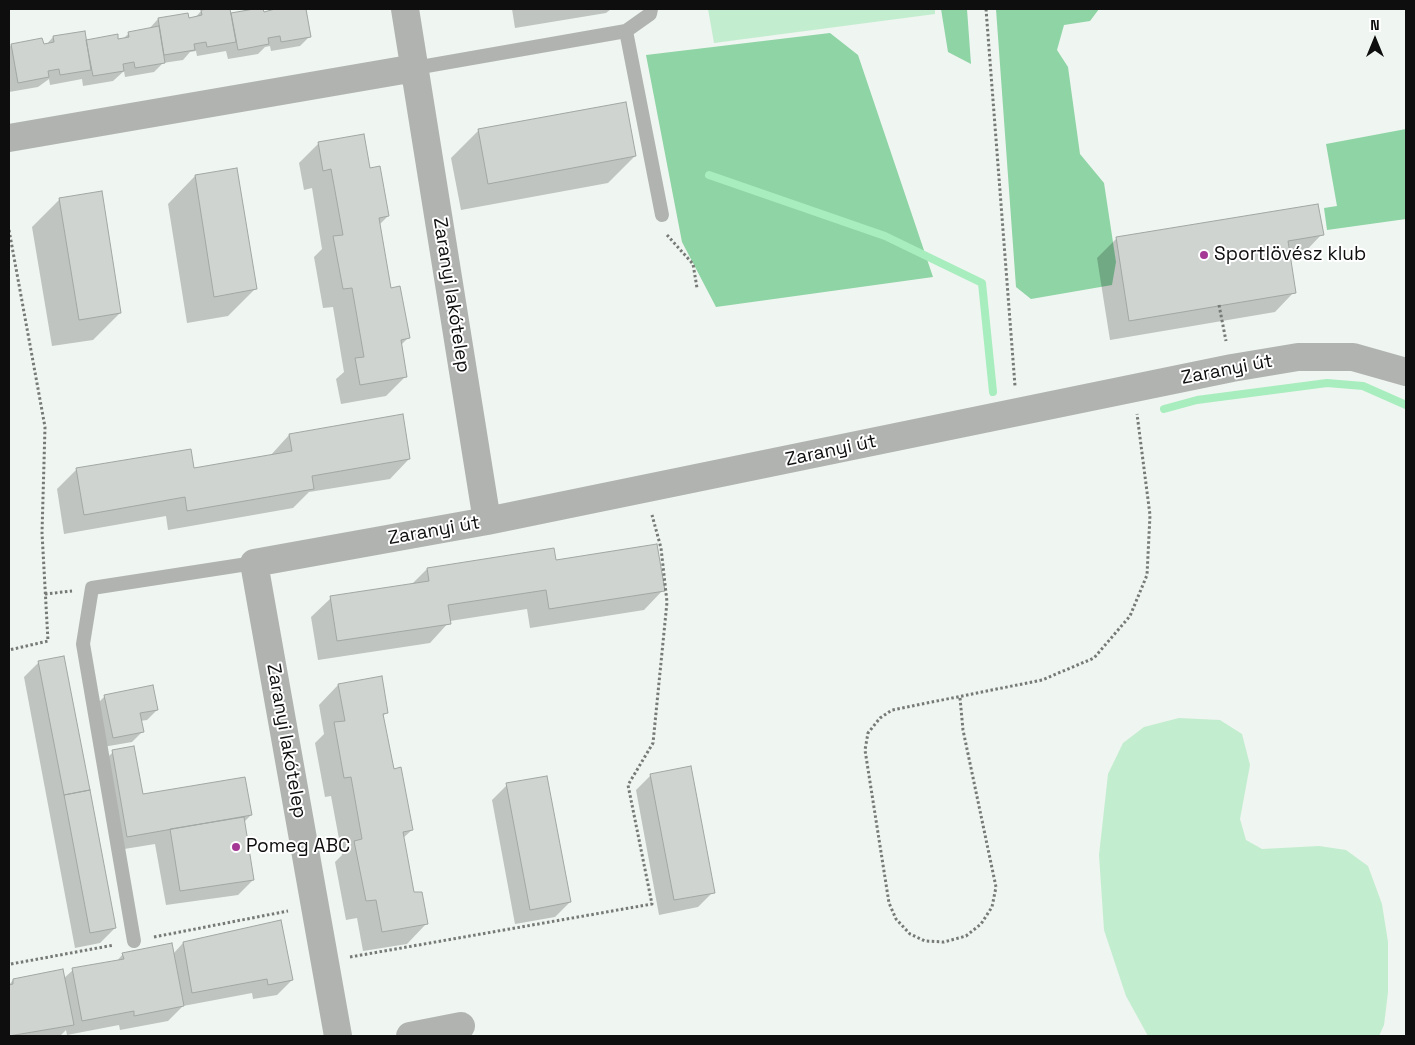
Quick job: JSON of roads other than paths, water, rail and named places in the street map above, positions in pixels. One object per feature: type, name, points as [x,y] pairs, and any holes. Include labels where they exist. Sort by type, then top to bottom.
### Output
[{"type":"street","name":"Zaranyi lakótelep","points":[[405,9],[486,521]]},
{"type":"street","points":[[9,138],[415,68]]},
{"type":"street","name":"Zaranyi út","points":[[254,563],[486,521],[1017,414],[1232,368],[1298,357],[1353,357],[1406,372]]},
{"type":"street","name":"Zaranyi lakótelep","points":[[254,563],[338,1036]]},
{"type":"street","points":[[410,1036],[461,1026]]},
{"type":"lane","points":[[415,68],[626,31],[650,14],[651,9]]},
{"type":"lane","points":[[626,31],[662,215]]},
{"type":"lane","points":[[134,941],[83,644],[92,588],[254,563]]},
{"type":"waterway","points":[[709,175],[885,236],[982,283],[993,392]]},
{"type":"waterway","points":[[1164,409],[1197,400],[1327,383],[1363,386],[1406,405]]},
{"type":"place","name":"Sportlövész klub","points":[[1204,255]]},
{"type":"place","name":"Pomeg ABC","points":[[236,847]]}]
